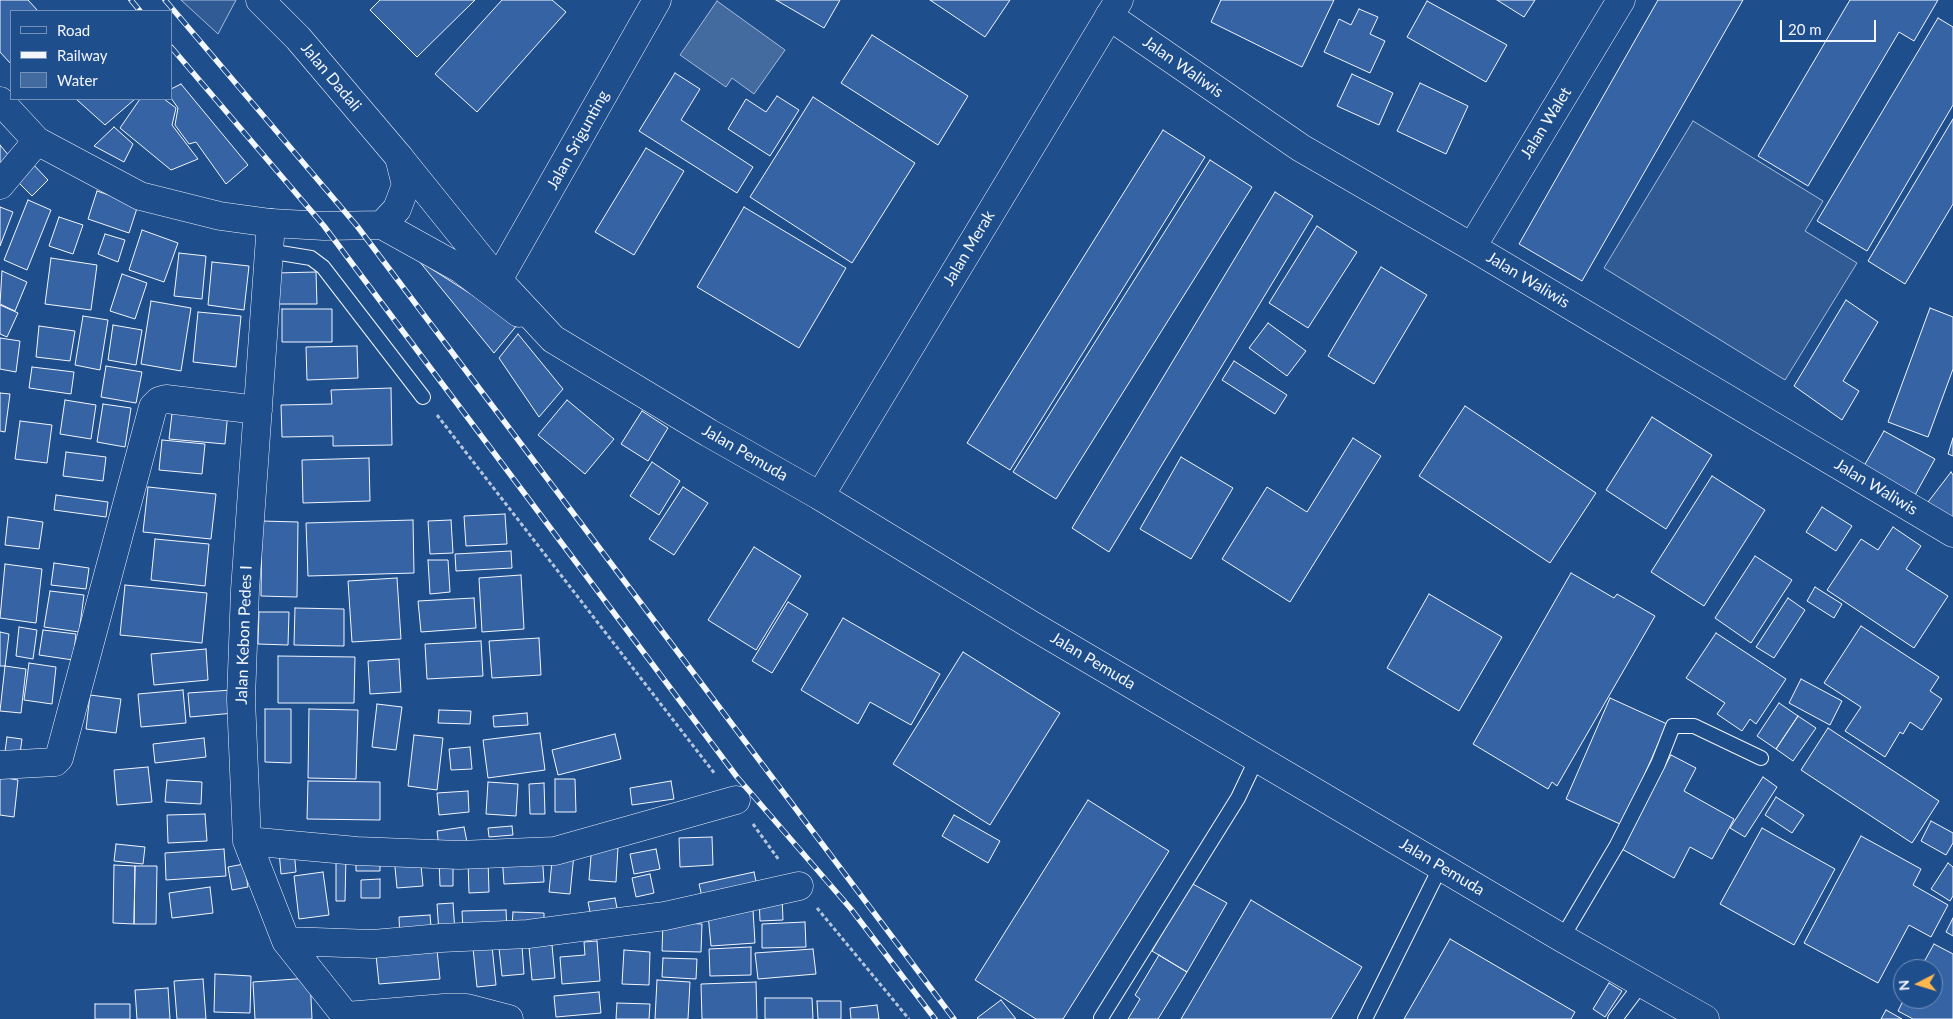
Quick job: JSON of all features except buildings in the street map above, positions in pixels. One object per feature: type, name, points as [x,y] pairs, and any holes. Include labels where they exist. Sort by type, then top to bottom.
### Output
[{"type":"street","name":"Jalan Dadali","points":[[260,0],[298,38],[399,157],[498,280]]},
{"type":"street","name":"Jalan Srigunting","points":[[498,280],[657,0]]},
{"type":"street","name":"Jalan Walet","points":[[1472,247],[1621,0]]},
{"type":"street","name":"Jalan Waliwis","points":[[1114,8],[1301,148],[1472,247],[1953,533]]},
{"type":"street","name":"Jalan Merak","points":[[820,496],[1114,8]]},
{"type":"street","points":[[0,101],[37,141],[140,196],[220,216],[270,223],[324,226],[382,225],[461,269],[553,339]]},
{"type":"street","points":[[0,185],[37,141]]},
{"type":"street","name":"Jalan Dadali","points":[[382,225],[397,209],[406,185],[399,157]]},
{"type":"street","name":"Jalan Kebon Pedes I","points":[[270,223],[245,590],[241,700],[247,841],[286,940],[347,1018]]},
{"type":"street","name":"Jalan Pemuda","points":[[498,280],[553,339],[1562,938],[1705,1019]]},
{"type":"street","points":[[0,766],[54,762],[59,758],[153,407],[158,401],[166,399],[258,410]]},
{"type":"street","points":[[247,841],[357,851],[459,855],[555,851],[736,800]]},
{"type":"street","points":[[286,940],[373,944],[441,938],[528,934],[666,916],[799,886]]},
{"type":"street","points":[[347,1018],[444,1008],[467,1008],[509,1019]]},
{"type":"lane","points":[[268,251],[311,258],[323,266],[423,396]]},
{"type":"lane","points":[[1562,938],[1618,845],[1658,764],[1673,726],[1694,726],[1761,758]]},
{"type":"lane","points":[[1101,1018],[1238,798],[1258,758]]},
{"type":"lane","points":[[1365,1019],[1441,866]]},
{"type":"lane","points":[[1615,1019],[1642,984]]},
{"type":"path","points":[[423,396],[736,800],[799,886],[909,1019]]},
{"type":"shaded area","points":[[181,0],[236,0],[218,34]]},
{"type":"shaded area","points":[[1693,121],[1823,201],[1805,231],[1857,263],[1785,380],[1604,268]]},
{"type":"water","points":[[717,1],[785,50],[754,94],[732,78],[726,87],[680,55]]},
{"type":"railway","points":[[131,0],[139,10]]},
{"type":"railway","points":[[165,0],[357,226],[954,1019]]},
{"type":"railway","points":[[172,48],[324,226],[737,777],[851,909],[935,1019]]}]
